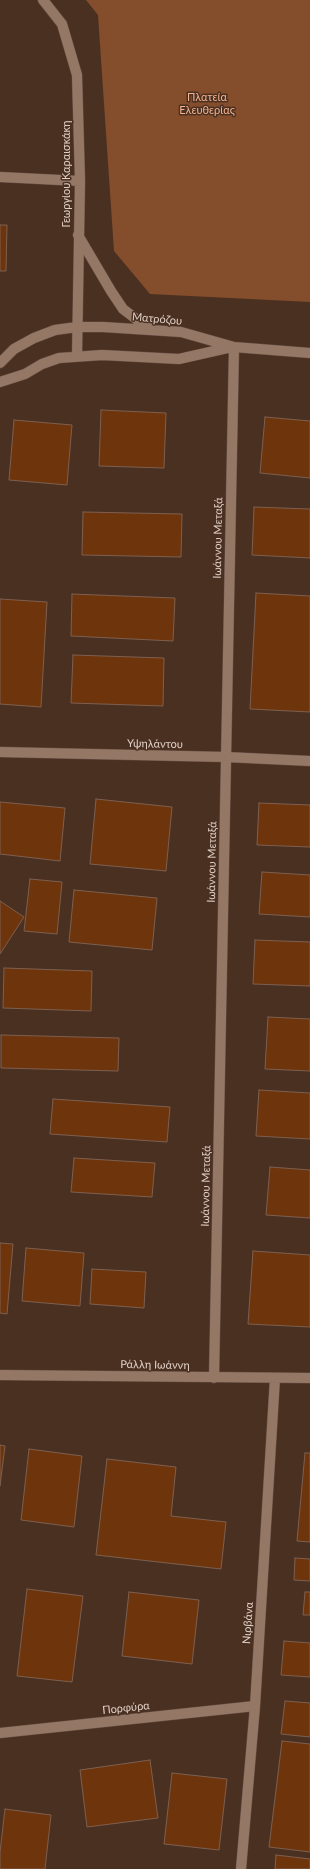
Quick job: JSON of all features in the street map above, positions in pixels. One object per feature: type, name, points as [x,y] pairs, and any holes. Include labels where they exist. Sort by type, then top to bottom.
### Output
[{"type":"street","name":"Γεωργίου Καραισκάκη","points":[[43,0],[62,24],[77,75],[80,181],[77,356]]},
{"type":"street","points":[[0,177],[80,181]]},
{"type":"street","points":[[78,235],[111,292],[123,309],[140,322],[159,330]]},
{"type":"street","name":"Ματρόζου","points":[[0,364],[14,349],[34,338],[55,330],[77,327],[103,327],[181,332],[234,347],[310,353]]},
{"type":"street","name":"Ματρόζου","points":[[0,382],[25,374],[42,364],[59,358],[102,355],[179,359],[234,347]]},
{"type":"street","name":"Ιωάννου Μεταξά","points":[[214,1378],[234,347]]},
{"type":"street","name":"Υψηλάντου","points":[[0,752],[226,757],[310,761]]},
{"type":"street","name":"Ράλλη Ιωάννη","points":[[0,1375],[310,1378]]},
{"type":"street","name":"Νιρβάνα","points":[[241,1869],[255,1706],[275,1378]]},
{"type":"street","name":"Πορφύρα","points":[[0,1733],[255,1706]]},
{"type":"green space","name":"Πλατεία Ελευθερίας","points":[[86,0],[310,0],[310,302],[150,294],[114,251],[98,15]]},
{"type":"building","points":[[0,225],[7,225],[6,271],[0,271]]},
{"type":"building","points":[[101,410],[166,413],[164,468],[99,466]]},
{"type":"building","points":[[265,417],[310,421],[310,478],[260,473]]},
{"type":"building","points":[[14,420],[72,425],[67,485],[9,480]]},
{"type":"building","points":[[254,507],[310,509],[310,558],[252,555]]},
{"type":"building","points":[[83,512],[182,514],[181,557],[82,555]]},
{"type":"building","points":[[256,593],[310,596],[310,712],[250,709]]},
{"type":"building","points":[[72,594],[175,598],[173,641],[71,636]]},
{"type":"building","points":[[0,599],[47,602],[41,707],[0,704]]},
{"type":"building","points":[[73,655],[164,658],[163,706],[71,703]]},
{"type":"building","points":[[96,799],[172,807],[166,871],[90,864]]},
{"type":"building","points":[[0,802],[65,808],[60,861],[0,854]]},
{"type":"building","points":[[259,803],[310,805],[310,847],[257,845]]},
{"type":"building","points":[[262,872],[310,875],[310,917],[259,914]]},
{"type":"building","points":[[30,879],[62,882],[57,934],[24,931]]},
{"type":"building","points":[[74,890],[157,898],[152,950],[69,942]]},
{"type":"building","points":[[0,901],[24,917],[0,954]]},
{"type":"building","points":[[255,940],[310,942],[310,986],[253,984]]},
{"type":"building","points":[[4,968],[92,971],[91,1011],[3,1008]]},
{"type":"building","points":[[268,1017],[310,1019],[310,1071],[265,1069]]},
{"type":"building","points":[[1,1035],[119,1038],[118,1071],[1,1068]]},
{"type":"building","points":[[259,1090],[310,1093],[310,1139],[256,1136]]},
{"type":"building","points":[[53,1099],[170,1107],[167,1142],[50,1134]]},
{"type":"building","points":[[74,1158],[155,1163],[152,1197],[71,1192]]},
{"type":"building","points":[[270,1167],[310,1170],[310,1218],[266,1215]]},
{"type":"building","points":[[0,1243],[13,1244],[7,1314],[0,1313]]},
{"type":"building","points":[[26,1248],[84,1253],[80,1306],[22,1301]]},
{"type":"building","points":[[253,1251],[310,1255],[310,1327],[248,1324]]},
{"type":"building","points":[[92,1269],[146,1272],[144,1308],[90,1304]]},
{"type":"building","points":[[0,1445],[5,1446],[0,1486]]},
{"type":"building","points":[[29,1449],[82,1456],[74,1527],[21,1520]]},
{"type":"building","points":[[305,1453],[310,1453],[310,1542],[297,1541]]},
{"type":"building","points":[[107,1459],[176,1467],[171,1516],[226,1522],[221,1569],[96,1555]]},
{"type":"building","points":[[295,1558],[310,1559],[310,1581],[294,1580]]},
{"type":"building","points":[[27,1589],[83,1596],[72,1682],[17,1676]]},
{"type":"building","points":[[129,1592],[199,1600],[192,1664],[122,1656]]},
{"type":"building","points":[[305,1592],[310,1592],[310,1615],[303,1615]]},
{"type":"building","points":[[284,1641],[310,1643],[310,1677],[281,1675]]},
{"type":"building","points":[[285,1701],[310,1703],[310,1737],[281,1734]]},
{"type":"building","points":[[282,1741],[310,1744],[310,1852],[269,1847]]},
{"type":"building","points":[[150,1760],[158,1818],[87,1827],[80,1770]]},
{"type":"building","points":[[172,1773],[227,1779],[219,1850],[164,1844]]},
{"type":"building","points":[[5,1809],[51,1815],[45,1869],[0,1869],[0,1852]]},
{"type":"building","points":[[276,1855],[310,1859],[310,1869],[275,1869]]}]
